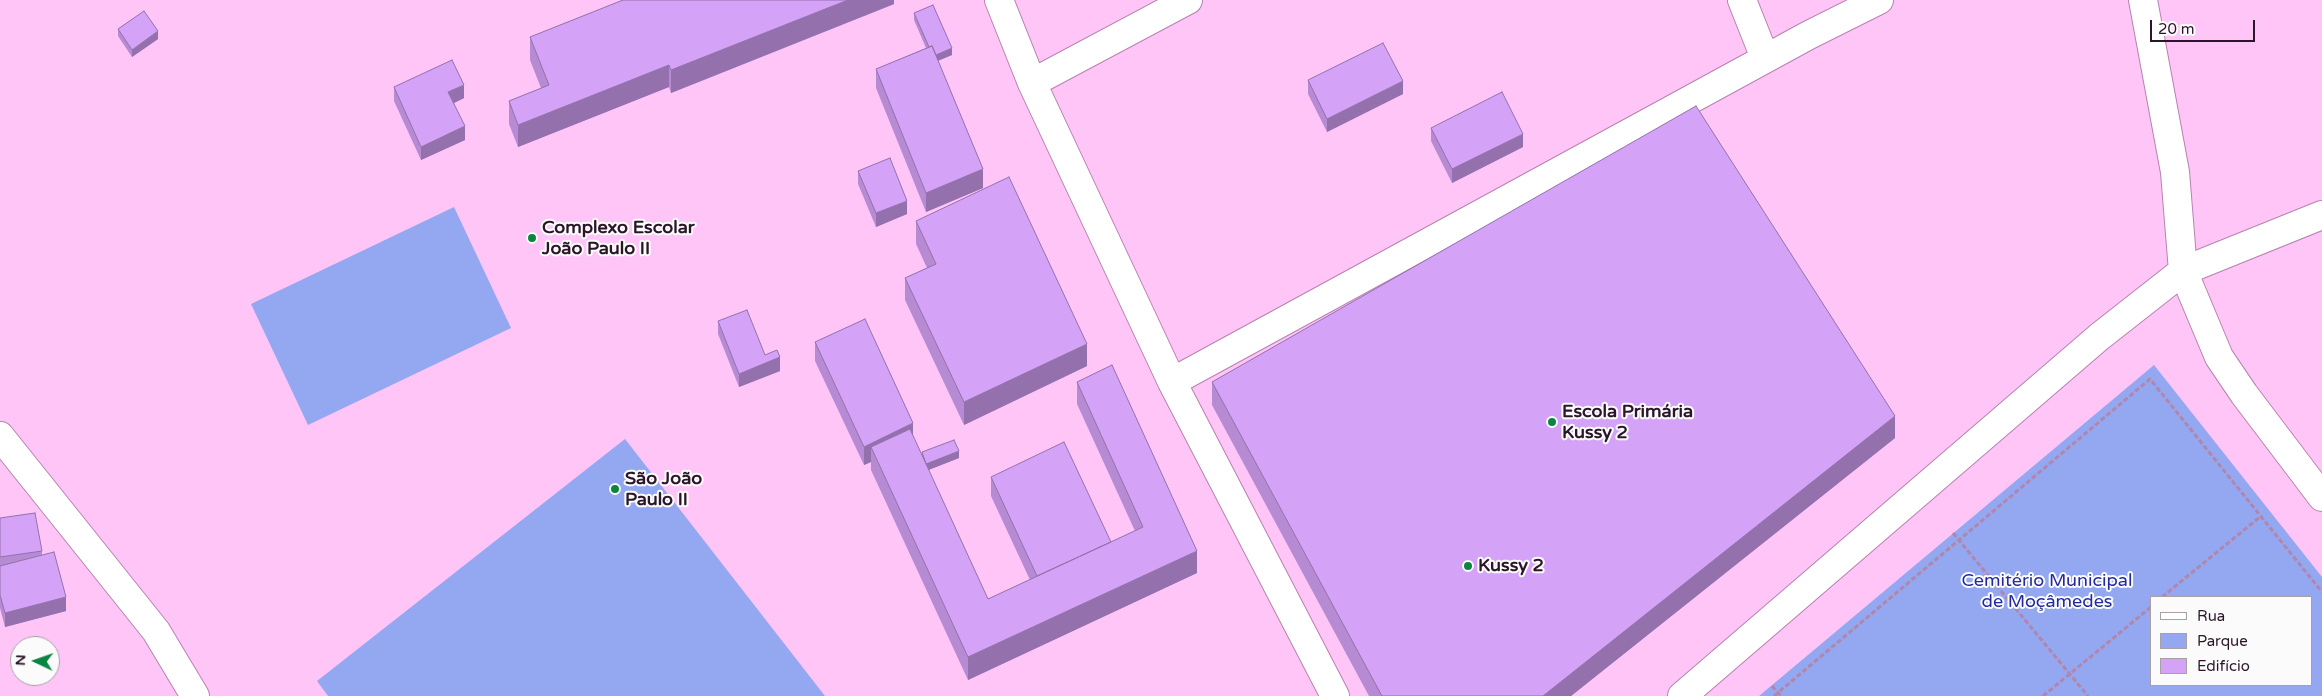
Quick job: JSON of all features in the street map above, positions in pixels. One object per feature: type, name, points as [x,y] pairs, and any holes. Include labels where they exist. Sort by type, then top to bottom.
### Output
[{"type":"street","points":[[999,0],[1032,83],[1172,382],[1335,696]]},
{"type":"street","points":[[1032,83],[1188,0]]},
{"type":"street","points":[[1742,0],[1765,58]]},
{"type":"street","points":[[1172,382],[1765,58],[1879,0]]},
{"type":"street","points":[[2143,0],[2174,172],[2183,271],[2219,357],[2244,394],[2322,497]]},
{"type":"street","points":[[1682,696],[2099,337],[2183,271],[2322,215]]},
{"type":"street","points":[[0,436],[156,631],[188,694]]},
{"type":"path","points":[[1774,696],[1780,694],[2150,379],[2322,592]]},
{"type":"path","points":[[2163,596],[2261,516]]},
{"type":"path","points":[[1953,533],[2088,696]]},
{"type":"path","points":[[2043,696],[2150,608]]},
{"type":"path","points":[[1772,686],[1780,694]]},
{"type":"green space","points":[[454,207],[511,328],[308,425],[251,304]]},
{"type":"green space","name":"Cemitério Municipal de Moçâmedes","points":[[2154,365],[2322,577],[2322,696],[1759,696]]},
{"type":"green space","points":[[625,439],[825,696],[328,696],[317,681]]},
{"type":"building","points":[[623,0],[848,0],[671,70],[669,65],[518,125],[509,101],[549,85],[530,37]]},
{"type":"building","points":[[933,5],[952,48],[936,55],[932,46],[929,47],[914,13]]},
{"type":"building","points":[[144,11],[158,31],[132,50],[118,29]]},
{"type":"building","points":[[1383,43],[1403,81],[1327,119],[1308,80]]},
{"type":"building","points":[[932,46],[983,169],[926,193],[876,69]]},
{"type":"building","points":[[452,60],[464,85],[448,92],[465,126],[421,147],[394,87]]},
{"type":"building","points":[[1502,92],[1523,134],[1452,169],[1431,128]]},
{"type":"building","name":"Escola Primária Kussy 2","points":[[1696,106],[1895,416],[1543,696],[1382,696],[1212,382]]},
{"type":"building","points":[[890,158],[907,201],[876,213],[858,171]]},
{"type":"building","points":[[1009,177],[1087,344],[964,402],[905,278],[936,264],[916,221]]},
{"type":"building","points":[[747,310],[765,355],[777,350],[780,357],[739,374],[718,321]]},
{"type":"building","points":[[865,319],[913,423],[864,447],[815,342]]},
{"type":"building","points":[[1112,365],[1197,551],[968,657],[871,447],[910,429],[988,599],[1143,527],[1077,382]]},
{"type":"building","points":[[954,440],[959,451],[926,464],[922,452]]},
{"type":"building","points":[[1064,442],[1111,542],[1037,576],[991,477]]},
{"type":"building","points":[[35,513],[42,551],[0,557],[0,518]]},
{"type":"building","points":[[54,552],[66,597],[5,613],[0,595],[0,566]]},
{"type":"place","name":"Complexo Escolar João Paulo II","points":[[532,238]]},
{"type":"place","name":"Escola Primária Kussy 2","points":[[1552,422]]},
{"type":"place","name":"São João Paulo II","points":[[615,489]]},
{"type":"place","name":"Kussy 2","points":[[1468,566]]}]
